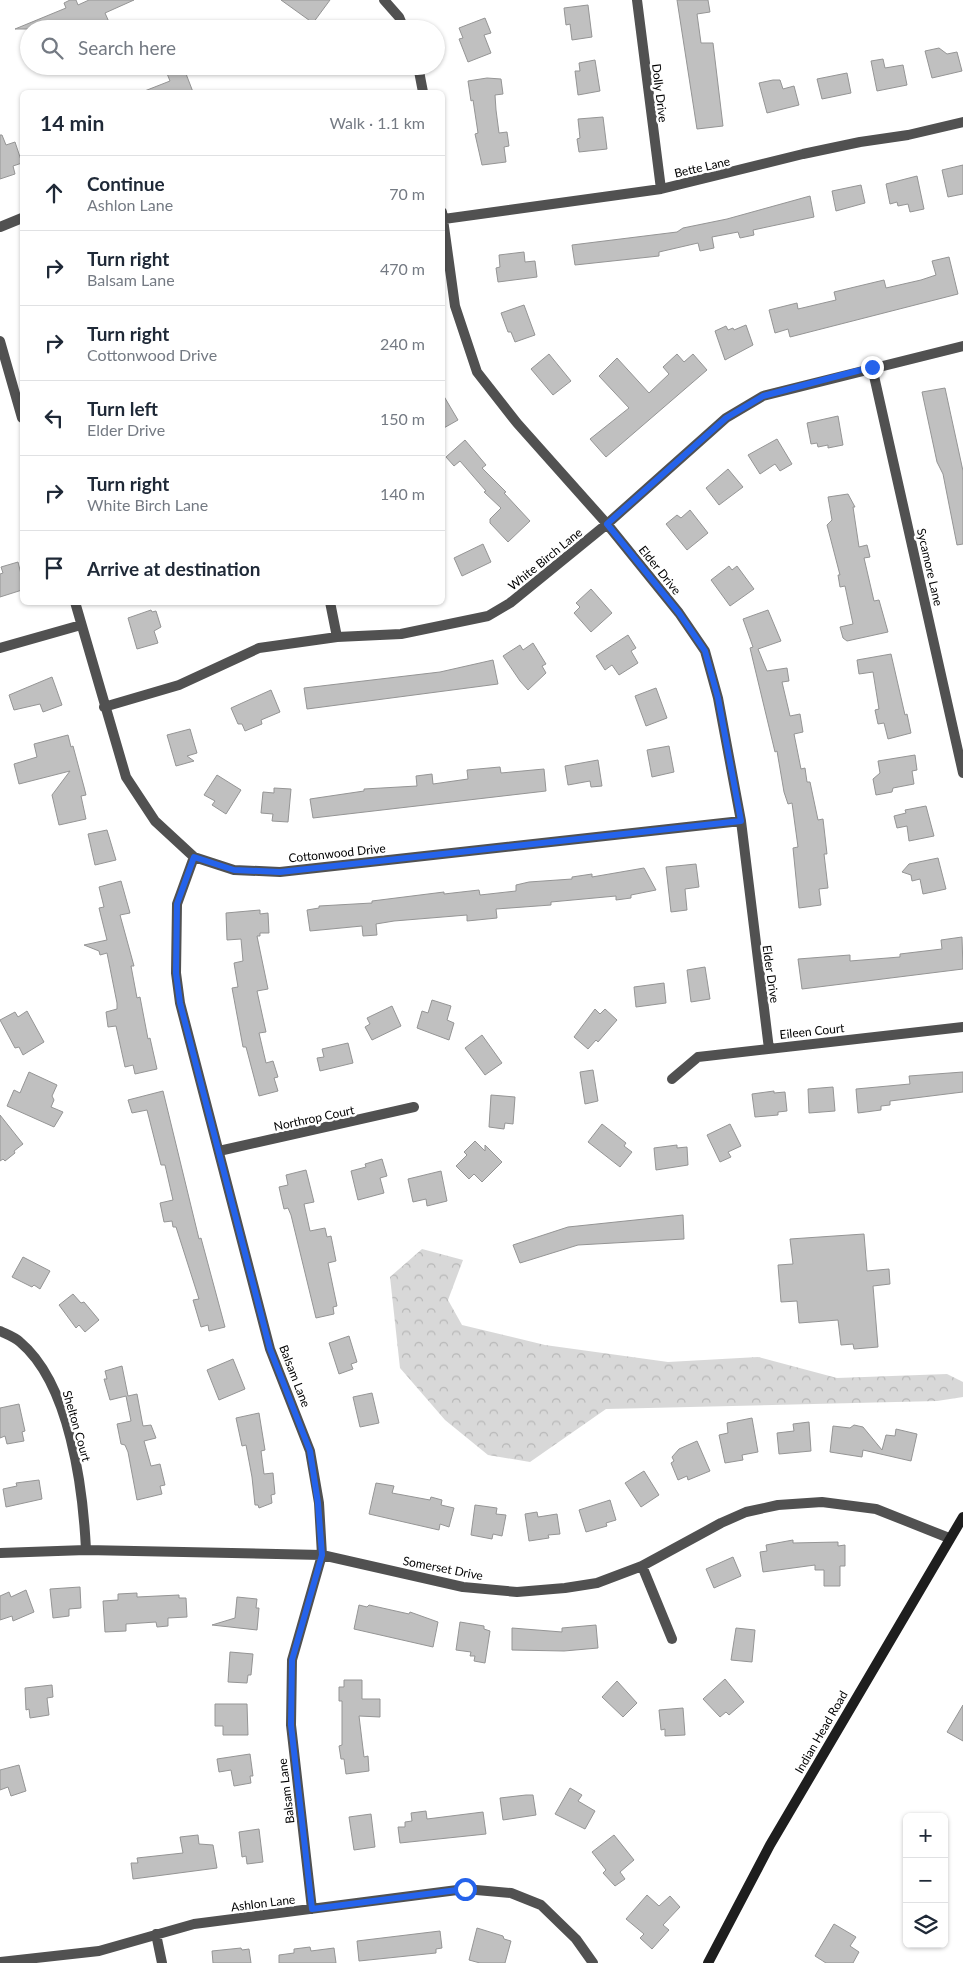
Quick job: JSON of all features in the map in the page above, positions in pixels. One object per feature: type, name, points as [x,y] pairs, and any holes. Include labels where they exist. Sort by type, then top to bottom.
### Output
[{"type":"main road","name":"Indian Head Road","points":[[708,1963],[770,1845],[948,1538],[963,1517]]},
{"type":"street","points":[[384,0],[400,20]]},
{"type":"street","name":"Dolly Drive","points":[[637,0],[661,189]]},
{"type":"street","points":[[420,75],[423,90]]},
{"type":"street","name":"Bette Lane","points":[[445,216],[661,189],[813,152],[860,142],[908,135],[963,122]]},
{"type":"street","points":[[0,227],[20,219]]},
{"type":"street","name":"Elder Drive","points":[[445,231],[455,306],[477,372],[517,423],[607,524],[679,613],[705,651],[718,698],[741,821],[769,1048]]},
{"type":"street","points":[[0,341],[20,411]]},
{"type":"street","name":"White Birch Lane","points":[[104,706],[178,685],[259,648],[336,638],[401,634],[488,616],[510,603],[607,524],[726,418],[763,396],[872,367],[963,346]]},
{"type":"street","name":"Sycamore Lane","points":[[872,367],[963,773]]},
{"type":"street","name":"Cottonwood Drive","points":[[76,605],[126,777],[155,821],[194,857],[234,870],[280,872],[741,821]]},
{"type":"street","points":[[330,605],[336,638]]},
{"type":"street","points":[[0,648],[81,625]]},
{"type":"street","name":"Balsam Lane","points":[[194,857],[177,904],[176,973],[180,1003],[270,1349],[310,1451],[318,1503],[322,1555],[292,1660],[291,1725],[312,1909]]},
{"type":"street","name":"Eileen Court","points":[[672,1079],[698,1057],[963,1026]]},
{"type":"street","name":"Northrop Court","points":[[219,1151],[414,1107]]},
{"type":"street","name":"Shelton Court","points":[[0,1331],[20,1342],[50,1379],[66,1425],[84,1501],[86,1550]]},
{"type":"street","name":"Somerset Drive","points":[[0,1554],[86,1550],[322,1555],[463,1587],[517,1592],[565,1588],[597,1582],[642,1566],[721,1523],[746,1512],[778,1505],[822,1502],[876,1508],[948,1538]]},
{"type":"street","points":[[642,1566],[672,1639]]},
{"type":"street","name":"Ashlon Lane","points":[[0,1962],[99,1951],[127,1945],[156,1934],[194,1924],[465,1889],[511,1893],[541,1905],[576,1939],[593,1963]]},
{"type":"street","points":[[156,1934],[162,1963]]},
{"type":"green space","points":[[422,1249],[463,1260],[448,1300],[462,1325],[545,1345],[668,1362],[758,1357],[837,1378],[947,1374],[963,1382],[963,1397],[937,1401],[606,1409],[530,1462],[488,1455],[445,1420],[400,1368],[390,1277]]},
{"type":"building","points":[[70,0],[76,0],[78,5],[89,0],[134,0],[105,13],[108,20],[37,20],[66,8],[64,3]]},
{"type":"building","points":[[281,0],[330,0],[315,20],[309,20]]},
{"type":"building","points":[[677,0],[708,0],[710,12],[697,14],[701,43],[713,43],[723,126],[697,129]]},
{"type":"building","points":[[588,5],[592,37],[572,40],[570,24],[566,25],[564,8]]},
{"type":"building","points":[[485,18],[491,33],[484,35],[491,53],[468,62],[459,39],[463,38],[459,28]]},
{"type":"building","points":[[939,48],[947,54],[957,52],[962,71],[932,78],[925,51]]},
{"type":"building","points":[[883,59],[885,68],[903,65],[907,85],[877,91],[871,61]]},
{"type":"building","points":[[595,60],[600,91],[578,95],[575,71],[580,71],[579,63]]},
{"type":"building","points":[[847,73],[851,93],[822,99],[817,79]]},
{"type":"building","points":[[168,75],[186,75],[192,90],[147,90],[170,81]]},
{"type":"building","points":[[487,78],[501,79],[503,94],[495,95],[496,110],[499,133],[507,132],[509,146],[504,147],[506,162],[482,165],[475,134],[478,133],[473,100],[471,101],[468,81]]},
{"type":"building","points":[[780,80],[783,89],[794,86],[799,105],[767,113],[759,83]]},
{"type":"building","points":[[603,117],[607,149],[579,152],[577,139],[580,138],[578,119]]},
{"type":"building","points":[[0,135],[2,135],[6,145],[15,142],[20,164],[13,166],[15,174],[0,179]]},
{"type":"building","points":[[963,165],[963,194],[948,197],[942,170]]},
{"type":"building","points":[[917,176],[924,209],[910,212],[908,204],[898,206],[897,202],[890,204],[886,184]]},
{"type":"building","points":[[861,185],[865,203],[836,211],[832,191]]},
{"type":"building","points":[[810,196],[814,217],[753,230],[754,235],[740,238],[738,232],[712,237],[714,248],[700,251],[698,243],[659,252],[659,256],[575,265],[572,245],[677,232],[683,228],[727,219]]},
{"type":"building","points":[[524,252],[525,262],[535,261],[537,277],[498,282],[496,268],[500,267],[499,255]]},
{"type":"building","points":[[949,257],[958,294],[790,337],[788,329],[775,333],[769,310],[797,303],[798,309],[836,300],[834,292],[884,280],[886,288],[921,280],[936,275],[932,261]]},
{"type":"building","points":[[524,305],[535,335],[515,342],[511,332],[508,332],[501,313]]},
{"type":"building","points":[[746,325],[753,345],[725,360],[715,331],[726,326],[728,330],[733,328],[734,330]]},
{"type":"building","points":[[549,354],[571,381],[553,395],[531,369]]},
{"type":"building","points":[[677,354],[684,362],[693,354],[707,370],[606,457],[590,439],[629,408],[599,376],[617,358],[649,393],[669,374],[663,367]]},
{"type":"building","points":[[945,388],[963,471],[963,544],[957,545],[943,474],[937,462],[922,392]]},
{"type":"building","points":[[445,398],[458,420],[445,427]]},
{"type":"building","points":[[838,416],[843,445],[828,448],[828,445],[818,447],[817,443],[811,444],[807,423]]},
{"type":"building","points":[[777,439],[792,464],[780,471],[775,464],[760,474],[748,455]]},
{"type":"building","points":[[465,440],[486,465],[482,468],[506,492],[504,493],[530,521],[508,542],[490,523],[490,519],[501,508],[484,492],[486,491],[460,461],[454,466],[446,457]]},
{"type":"building","points":[[728,469],[743,487],[719,505],[706,488]]},
{"type":"building","points":[[848,494],[855,507],[853,507],[859,547],[867,545],[870,557],[864,558],[874,601],[879,600],[888,632],[847,641],[843,638],[840,627],[853,624],[845,586],[840,587],[838,575],[840,575],[827,525],[832,520],[828,497]]},
{"type":"building","points":[[690,510],[708,533],[687,550],[666,524],[677,515],[681,518]]},
{"type":"building","points":[[483,544],[491,562],[462,576],[454,558]]},
{"type":"building","points":[[18,562],[20,591],[0,597],[0,574],[3,573],[1,567]]},
{"type":"building","points":[[729,566],[732,570],[737,566],[754,589],[730,606],[711,580]]},
{"type":"building","points":[[591,589],[612,613],[591,632],[574,613],[580,607],[576,603]]},
{"type":"building","points":[[151,610],[152,612],[156,611],[161,627],[154,631],[158,643],[137,649],[128,618]]},
{"type":"building","points":[[768,610],[781,641],[758,649],[767,671],[787,668],[789,681],[782,682],[790,716],[800,714],[803,732],[794,734],[801,769],[805,768],[807,782],[810,782],[818,820],[823,819],[827,854],[824,854],[828,888],[819,889],[821,905],[799,908],[793,848],[798,847],[792,803],[788,804],[784,792],[777,751],[775,752],[750,648],[753,647],[743,619]]},
{"type":"building","points":[[628,635],[636,648],[631,651],[638,663],[619,675],[612,665],[605,670],[596,656]]},
{"type":"building","points":[[533,643],[546,664],[542,666],[546,673],[528,690],[503,656],[520,645],[523,650]]},
{"type":"building","points":[[891,654],[911,733],[888,739],[884,723],[878,724],[875,710],[879,709],[873,672],[859,674],[857,660]]},
{"type":"building","points":[[493,660],[498,684],[307,709],[304,688],[440,672]]},
{"type":"building","points":[[52,677],[62,705],[43,712],[40,704],[14,710],[9,695]]},
{"type":"building","points":[[656,688],[667,718],[646,726],[635,696]]},
{"type":"building","points":[[271,690],[280,712],[261,720],[262,724],[245,731],[242,724],[238,724],[231,708]]},
{"type":"building","points":[[190,729],[197,753],[187,756],[194,761],[176,766],[167,735]]},
{"type":"building","points":[[68,735],[71,747],[73,746],[86,795],[81,796],[86,819],[59,825],[52,795],[70,771],[19,784],[14,764],[37,757],[34,744]]},
{"type":"building","points":[[669,746],[674,772],[652,777],[647,750]]},
{"type":"building","points":[[915,755],[917,770],[912,771],[914,784],[893,788],[892,792],[876,795],[873,779],[880,773],[878,761]]},
{"type":"building","points":[[598,760],[602,786],[591,787],[590,781],[568,785],[565,766]]},
{"type":"building","points":[[500,767],[501,773],[544,769],[546,791],[313,818],[310,799],[364,791],[364,789],[417,786],[416,776],[432,774],[433,784],[468,779],[467,770]]},
{"type":"building","points":[[217,775],[241,790],[226,814],[212,805],[215,801],[204,795]]},
{"type":"building","points":[[274,788],[291,789],[288,822],[272,821],[273,814],[261,813],[263,792],[274,793]]},
{"type":"building","points":[[926,806],[934,836],[909,841],[907,826],[897,828],[894,816],[906,813],[905,810]]},
{"type":"building","points":[[107,830],[116,860],[95,865],[88,834]]},
{"type":"building","points":[[938,858],[946,889],[923,894],[920,879],[912,881],[911,875],[902,872],[909,864]]},
{"type":"building","points":[[696,864],[699,887],[685,889],[687,910],[671,912],[666,867]]},
{"type":"building","points":[[644,868],[656,890],[631,895],[631,898],[616,900],[616,896],[551,902],[551,905],[496,909],[497,918],[467,921],[467,915],[394,921],[376,924],[377,935],[363,936],[362,926],[310,931],[307,910],[319,908],[319,906],[372,903],[372,901],[444,892],[444,894],[479,890],[480,895],[516,891],[516,885],[529,882],[572,879],[572,877],[592,874],[592,877]]},
{"type":"building","points":[[121,881],[130,913],[120,915],[134,966],[131,966],[137,998],[140,997],[148,1039],[150,1038],[157,1069],[135,1074],[133,1065],[125,1067],[116,1026],[108,1027],[106,1012],[117,1009],[117,1003],[107,953],[100,955],[99,951],[84,945],[107,940],[99,908],[104,907],[99,887]]},
{"type":"building","points":[[260,910],[260,914],[268,913],[269,933],[260,933],[260,936],[257,936],[268,989],[257,991],[266,1032],[259,1033],[266,1063],[273,1061],[278,1077],[274,1078],[278,1091],[259,1096],[246,1047],[243,1047],[232,988],[238,987],[234,963],[243,961],[241,939],[227,940],[226,913]]},
{"type":"building","points":[[962,937],[963,969],[802,989],[798,959],[850,955],[850,961],[900,957],[900,954],[942,949],[941,940]]},
{"type":"building","points":[[705,967],[710,999],[691,1002],[687,970]]},
{"type":"building","points":[[664,983],[666,1003],[636,1007],[634,987]]},
{"type":"building","points":[[432,1000],[451,1006],[447,1020],[454,1023],[449,1040],[417,1028],[422,1011],[428,1013]]},
{"type":"building","points":[[392,1006],[401,1026],[372,1040],[365,1027],[370,1024],[367,1018]]},
{"type":"building","points":[[595,1009],[600,1014],[605,1009],[617,1020],[598,1042],[596,1040],[588,1049],[574,1037]]},
{"type":"building","points":[[27,1011],[44,1042],[23,1055],[19,1047],[15,1048],[0,1020],[15,1012],[18,1017]]},
{"type":"building","points":[[482,1035],[502,1063],[485,1075],[465,1048]]},
{"type":"building","points":[[348,1043],[353,1063],[320,1071],[317,1058],[324,1057],[322,1049]]},
{"type":"building","points":[[593,1070],[598,1101],[585,1104],[580,1072]]},
{"type":"building","points":[[29,1072],[57,1085],[52,1096],[54,1100],[51,1107],[63,1112],[54,1127],[7,1106],[14,1090],[20,1093]]},
{"type":"building","points":[[963,1072],[963,1092],[890,1101],[890,1105],[881,1106],[881,1110],[858,1113],[856,1089],[910,1084],[909,1076]]},
{"type":"building","points":[[833,1087],[835,1111],[809,1113],[808,1089]]},
{"type":"building","points":[[163,1091],[199,1239],[201,1238],[225,1327],[209,1331],[208,1325],[201,1327],[193,1300],[199,1299],[176,1227],[173,1227],[172,1221],[164,1222],[160,1203],[173,1200],[165,1165],[161,1165],[147,1110],[132,1113],[128,1100]]},
{"type":"building","points":[[774,1091],[774,1093],[785,1092],[787,1111],[778,1112],[778,1115],[755,1117],[752,1094]]},
{"type":"building","points":[[491,1095],[515,1097],[513,1124],[505,1123],[504,1129],[489,1127]]},
{"type":"building","points":[[0,1115],[23,1144],[5,1161],[3,1159],[0,1161]]},
{"type":"building","points":[[602,1124],[626,1143],[624,1146],[632,1152],[620,1167],[588,1142]]},
{"type":"building","points":[[730,1124],[741,1146],[728,1152],[731,1157],[720,1162],[707,1135]]},
{"type":"building","points":[[475,1141],[485,1151],[485,1145],[502,1162],[482,1182],[474,1174],[469,1179],[456,1166],[467,1155],[464,1152]]},
{"type":"building","points":[[677,1145],[677,1148],[687,1147],[688,1165],[656,1170],[654,1148]]},
{"type":"building","points":[[382,1159],[387,1176],[380,1178],[384,1193],[358,1200],[351,1171],[366,1167],[365,1164]]},
{"type":"building","points":[[306,1170],[314,1202],[304,1204],[310,1231],[325,1228],[327,1237],[331,1236],[336,1261],[328,1263],[337,1306],[333,1307],[334,1314],[316,1318],[291,1215],[288,1208],[284,1209],[279,1187],[288,1185],[286,1175]]},
{"type":"building","points":[[441,1171],[447,1201],[427,1206],[426,1199],[413,1202],[408,1179]]},
{"type":"building","points":[[683,1215],[684,1239],[578,1245],[520,1263],[513,1245],[568,1227]]},
{"type":"building","points":[[864,1234],[867,1271],[889,1269],[890,1284],[873,1286],[878,1347],[854,1349],[853,1344],[841,1345],[838,1320],[799,1323],[797,1301],[781,1302],[778,1265],[793,1264],[790,1239]]},
{"type":"building","points":[[23,1257],[50,1271],[40,1289],[12,1277]]},
{"type":"building","points":[[73,1294],[81,1303],[84,1302],[99,1320],[85,1332],[79,1325],[76,1328],[59,1305]]},
{"type":"building","points":[[349,1336],[357,1362],[351,1364],[353,1369],[339,1374],[329,1343]]},
{"type":"building","points":[[233,1359],[245,1389],[219,1400],[207,1370]]},
{"type":"building","points":[[122,1366],[128,1396],[137,1394],[143,1426],[151,1425],[156,1438],[144,1441],[151,1466],[160,1464],[165,1485],[160,1486],[162,1494],[137,1500],[128,1452],[125,1445],[121,1444],[117,1424],[131,1421],[126,1396],[110,1400],[104,1379],[107,1379],[105,1371]]},
{"type":"building","points":[[372,1393],[379,1423],[360,1427],[353,1397]]},
{"type":"building","points":[[19,1404],[25,1431],[22,1432],[24,1441],[7,1444],[5,1436],[0,1438],[0,1408]]},
{"type":"building","points":[[259,1413],[265,1450],[261,1451],[264,1474],[273,1473],[275,1494],[271,1495],[272,1503],[259,1508],[258,1505],[255,1505],[246,1445],[242,1446],[236,1418]]},
{"type":"building","points":[[752,1418],[758,1452],[742,1455],[743,1460],[725,1463],[719,1435],[728,1433],[727,1423]]},
{"type":"building","points":[[809,1422],[811,1451],[779,1454],[777,1433],[794,1431],[793,1424]]},
{"type":"building","points":[[854,1425],[863,1427],[882,1450],[886,1435],[895,1436],[896,1429],[917,1434],[911,1461],[863,1450],[862,1457],[830,1452],[833,1426],[850,1428]]},
{"type":"building","points":[[697,1441],[710,1471],[688,1480],[687,1476],[678,1480],[671,1463],[674,1461],[672,1457],[679,1449]]},
{"type":"building","points":[[644,1471],[659,1495],[641,1507],[625,1483]]},
{"type":"building","points":[[39,1480],[42,1499],[6,1507],[3,1489],[17,1486],[16,1483]]},
{"type":"building","points":[[376,1483],[394,1486],[392,1493],[430,1500],[431,1497],[442,1500],[441,1505],[454,1508],[449,1527],[440,1524],[439,1530],[369,1514]]},
{"type":"building","points":[[610,1500],[616,1520],[606,1523],[607,1526],[586,1532],[579,1510]]},
{"type":"building","points":[[475,1505],[497,1508],[496,1514],[506,1515],[502,1536],[493,1534],[492,1539],[471,1535]]},
{"type":"building","points":[[537,1512],[538,1517],[557,1514],[560,1534],[548,1535],[549,1538],[529,1541],[525,1514]]},
{"type":"building","points":[[793,1540],[793,1543],[838,1542],[838,1546],[845,1545],[845,1566],[840,1566],[840,1586],[824,1586],[824,1570],[815,1570],[815,1565],[763,1572],[760,1552],[767,1551],[766,1545]]},
{"type":"building","points":[[733,1557],[741,1576],[714,1588],[706,1569]]},
{"type":"building","points":[[80,1587],[81,1608],[69,1609],[69,1616],[53,1618],[50,1589]]},
{"type":"building","points":[[26,1590],[34,1612],[13,1621],[12,1616],[0,1620],[0,1596],[9,1592],[11,1597]]},
{"type":"building","points":[[137,1593],[137,1597],[179,1595],[179,1598],[186,1598],[187,1617],[168,1618],[168,1626],[157,1627],[156,1622],[126,1624],[126,1631],[105,1632],[103,1601],[118,1600],[118,1594]]},
{"type":"building","points":[[237,1597],[257,1599],[256,1608],[259,1608],[257,1630],[212,1625],[235,1618]]},
{"type":"building","points":[[359,1605],[367,1607],[369,1605],[409,1614],[410,1612],[438,1622],[433,1647],[354,1629]]},
{"type":"building","points":[[460,1622],[484,1626],[484,1629],[490,1631],[485,1663],[474,1661],[475,1656],[470,1656],[471,1652],[456,1650]]},
{"type":"building","points":[[596,1625],[598,1648],[564,1651],[512,1650],[512,1628],[562,1632],[562,1628]]},
{"type":"building","points":[[736,1628],[755,1630],[752,1662],[731,1660]]},
{"type":"building","points":[[230,1652],[253,1654],[251,1675],[248,1675],[247,1683],[228,1682]]},
{"type":"building","points":[[725,1679],[744,1702],[729,1715],[726,1712],[720,1717],[703,1699]]},
{"type":"building","points":[[344,1680],[362,1680],[362,1699],[380,1699],[380,1717],[359,1716],[364,1757],[368,1756],[369,1771],[346,1774],[344,1759],[341,1759],[339,1746],[342,1745],[342,1701],[339,1701],[339,1687],[344,1687]]},
{"type":"building","points":[[617,1681],[637,1703],[623,1717],[602,1697]]},
{"type":"building","points":[[52,1685],[53,1697],[47,1698],[49,1715],[30,1718],[29,1709],[26,1710],[25,1688]]},
{"type":"building","points":[[215,1704],[247,1704],[248,1735],[223,1735],[223,1726],[215,1726]]},
{"type":"building","points":[[963,1705],[963,1741],[947,1732]]},
{"type":"building","points":[[683,1708],[685,1735],[665,1736],[665,1729],[661,1730],[659,1710]]},
{"type":"building","points":[[250,1754],[253,1776],[250,1776],[251,1783],[234,1786],[231,1770],[219,1772],[217,1759]]},
{"type":"building","points":[[19,1765],[26,1791],[11,1796],[8,1787],[0,1790],[0,1770]]},
{"type":"building","points":[[570,1788],[582,1795],[578,1801],[595,1811],[585,1829],[555,1814]]},
{"type":"building","points":[[533,1795],[536,1815],[503,1820],[500,1798]]},
{"type":"building","points":[[426,1811],[427,1819],[483,1812],[486,1834],[400,1843],[398,1827],[405,1827],[405,1822],[412,1821],[411,1813]]},
{"type":"building","points":[[371,1814],[375,1847],[354,1850],[349,1817]]},
{"type":"building","points":[[259,1829],[263,1862],[247,1864],[246,1856],[242,1857],[239,1832]]},
{"type":"building","points":[[198,1835],[199,1844],[213,1845],[217,1868],[133,1879],[131,1863],[138,1863],[137,1858],[183,1853],[180,1837]]},
{"type":"building","points":[[614,1835],[634,1860],[620,1872],[625,1879],[615,1886],[603,1873],[606,1870],[592,1852]]},
{"type":"building","points":[[647,1895],[659,1906],[670,1896],[680,1907],[663,1925],[669,1930],[652,1949],[640,1938],[644,1934],[626,1919]]},
{"type":"building","points":[[834,1924],[856,1937],[850,1946],[859,1952],[853,1963],[826,1963],[815,1956]]},
{"type":"building","points":[[477,1928],[503,1936],[504,1939],[511,1941],[505,1963],[480,1963],[469,1960]]},
{"type":"building","points":[[440,1931],[442,1948],[436,1949],[436,1953],[359,1961],[357,1941]]},
{"type":"building","points":[[310,1947],[311,1951],[334,1948],[336,1963],[279,1963],[279,1955],[294,1953],[294,1949]]},
{"type":"building","points":[[241,1948],[242,1950],[249,1949],[251,1963],[213,1963],[212,1951]]},
{"type":"route","points":[[465,1889],[312,1909],[291,1725],[292,1660],[322,1555],[318,1503],[310,1451],[270,1349],[180,1003],[176,973],[177,904],[194,857],[234,870],[280,872],[741,821],[718,698],[705,651],[679,613],[607,524],[726,418],[763,396],[872,367]]}]
